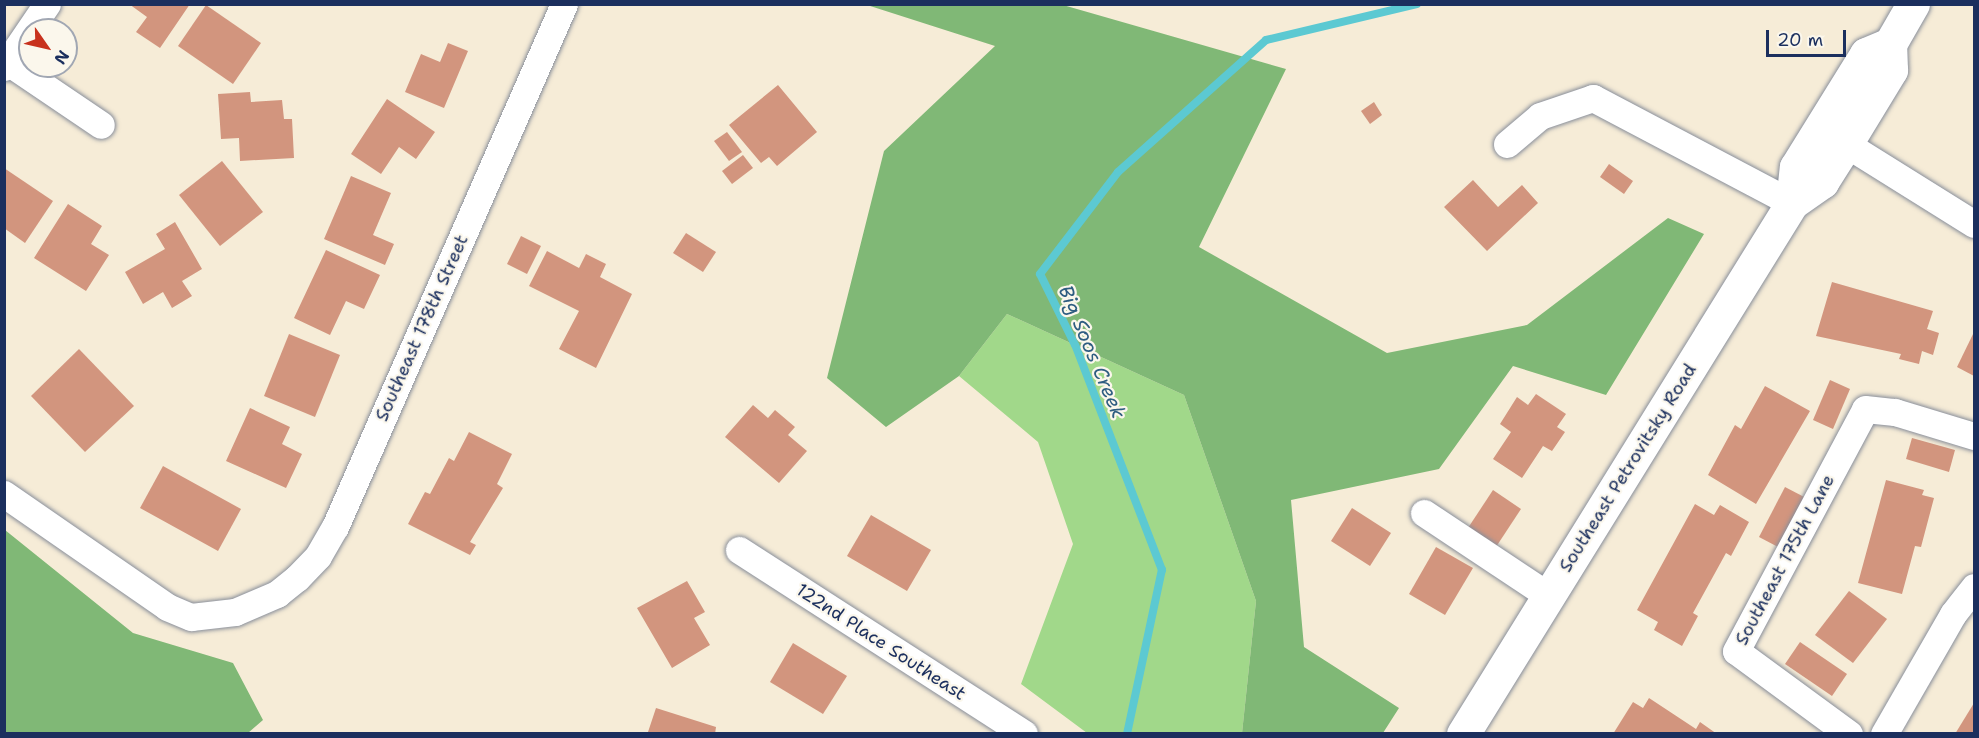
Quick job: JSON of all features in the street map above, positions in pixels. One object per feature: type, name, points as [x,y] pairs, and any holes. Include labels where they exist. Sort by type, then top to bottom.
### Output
[{"type":"main road","name":"Southeast Petrovitsky Road","points":[[1463,734],[1792,203],[1822,182],[1846,144],[1891,70],[1890,44],[1913,4]]},
{"type":"main road","name":"Southeast Petrovitsky Road","points":[[1792,203],[1796,167],[1866,54],[1890,44]]},
{"type":"street","points":[[47,4],[6,65],[101,125]]},
{"type":"street","name":"Southeast 178th Street","points":[[4,494],[167,607],[191,617],[235,612],[277,594],[297,578],[318,556],[335,527],[564,4]]},
{"type":"street","points":[[1507,144],[1540,116],[1593,98],[1792,203]]},
{"type":"street","points":[[1846,144],[1974,224]]},
{"type":"street","name":"Southeast 175th Lane","points":[[1849,734],[1737,651],[1865,409],[1895,412],[1974,436]]},
{"type":"street","points":[[1424,513],[1549,596]]},
{"type":"street","name":"122nd Place Southeast","points":[[739,550],[1024,734]]},
{"type":"street","points":[[1884,734],[1953,614],[1974,587]]},
{"type":"green space","points":[[867,5],[1063,5],[1286,69],[1199,247],[1387,353],[1527,325],[1668,218],[1704,234],[1606,395],[1513,366],[1439,469],[1291,500],[1304,647],[1399,708],[1383,733],[1242,733],[1256,601],[1184,395],[1007,314],[959,376],[886,427],[827,378],[884,151],[995,46]]},
{"type":"green space","points":[[1007,314],[1184,395],[1256,601],[1242,733],[1087,733],[1021,684],[1073,544],[1038,442],[959,376]]},
{"type":"green space","points":[[5,530],[133,633],[233,663],[263,720],[248,733],[5,733]]},
{"type":"building","points":[[129,4],[190,4],[160,48],[136,32],[147,17]]},
{"type":"building","points":[[206,5],[261,43],[233,84],[178,46]]},
{"type":"building","points":[[448,43],[468,51],[444,108],[405,92],[421,54],[440,62]]},
{"type":"building","points":[[778,85],[817,132],[777,166],[769,157],[761,163],[729,125]]},
{"type":"building","points":[[250,92],[251,102],[282,100],[284,119],[292,119],[294,158],[240,161],[239,138],[221,139],[218,94]]},
{"type":"building","points":[[387,99],[435,132],[416,159],[399,147],[381,174],[351,154]]},
{"type":"building","points":[[1374,102],[1382,115],[1370,124],[1361,111]]},
{"type":"building","points":[[727,132],[742,152],[729,161],[714,141]]},
{"type":"building","points":[[743,155],[753,168],[732,184],[722,171]]},
{"type":"building","points":[[222,161],[263,212],[220,246],[179,195]]},
{"type":"building","points":[[1609,164],[1633,181],[1624,194],[1600,177]]},
{"type":"building","points":[[4,168],[53,201],[25,243],[4,228]]},
{"type":"building","points":[[351,176],[391,193],[373,235],[394,244],[385,265],[324,239]]},
{"type":"building","points":[[1473,180],[1498,207],[1522,185],[1538,203],[1487,251],[1444,207]]},
{"type":"building","points":[[68,204],[102,226],[91,244],[109,255],[86,291],[34,258]]},
{"type":"building","points":[[175,222],[202,269],[182,281],[192,296],[172,308],[163,292],[143,304],[125,272],[165,249],[156,234]]},
{"type":"building","points":[[686,233],[716,252],[703,272],[673,253]]},
{"type":"building","points":[[521,236],[541,246],[527,274],[507,264]]},
{"type":"building","points":[[326,250],[380,275],[364,309],[346,301],[330,335],[294,318]]},
{"type":"building","points":[[547,251],[579,268],[586,254],[606,264],[600,277],[632,294],[596,368],[559,349],[579,311],[529,286]]},
{"type":"building","points":[[1832,282],[1933,311],[1927,329],[1939,333],[1933,355],[1922,351],[1919,364],[1899,359],[1901,354],[1816,336]]},
{"type":"building","points":[[1974,332],[1974,376],[1957,367]]},
{"type":"building","points":[[289,334],[340,355],[315,417],[264,396]]},
{"type":"building","points":[[79,349],[134,406],[85,452],[31,396]]},
{"type":"building","points":[[1830,380],[1850,389],[1833,429],[1813,420]]},
{"type":"building","points":[[1765,386],[1810,411],[1756,504],[1708,475],[1735,425],[1741,429]]},
{"type":"building","points":[[1536,394],[1566,414],[1557,427],[1565,432],[1552,451],[1543,446],[1522,478],[1493,459],[1511,432],[1500,424],[1517,397],[1528,405]]},
{"type":"building","points":[[753,405],[768,418],[775,410],[795,427],[788,435],[807,451],[779,483],[725,437]]},
{"type":"building","points":[[250,408],[290,427],[282,444],[302,454],[286,488],[226,461]]},
{"type":"building","points":[[469,432],[512,454],[497,484],[503,488],[470,542],[476,545],[470,555],[408,524],[425,492],[430,494],[449,458],[454,461]]},
{"type":"building","points":[[1912,438],[1955,450],[1949,472],[1906,459]]},
{"type":"building","points":[[163,466],[241,509],[218,551],[140,508]]},
{"type":"building","points":[[1886,480],[1924,490],[1922,495],[1934,498],[1921,547],[1915,546],[1902,594],[1858,583]]},
{"type":"building","points":[[1785,487],[1808,499],[1782,549],[1759,537]]},
{"type":"building","points":[[1493,490],[1521,509],[1494,550],[1466,531]]},
{"type":"building","points":[[1695,504],[1714,515],[1720,505],[1749,522],[1731,556],[1726,553],[1693,613],[1698,616],[1682,646],[1654,630],[1658,622],[1637,610]]},
{"type":"building","points":[[1352,508],[1391,533],[1370,566],[1331,541]]},
{"type":"building","points":[[871,515],[931,550],[907,591],[847,556]]},
{"type":"building","points":[[1436,547],[1473,568],[1445,615],[1409,594]]},
{"type":"building","points":[[687,581],[705,612],[694,618],[710,645],[672,668],[637,608]]},
{"type":"building","points":[[1849,591],[1887,619],[1853,663],[1815,635]]},
{"type":"building","points":[[1800,642],[1847,674],[1832,696],[1785,664]]},
{"type":"building","points":[[793,643],[847,676],[823,714],[770,682]]},
{"type":"building","points":[[1649,698],[1696,729],[1700,722],[1717,734],[1613,734],[1633,702],[1643,708]]},
{"type":"building","points":[[1974,703],[1974,734],[1955,734]]},
{"type":"building","points":[[656,708],[716,727],[715,734],[648,732]]},
{"type":"waterway","name":"Big Soos Creek","points":[[1127,734],[1162,570],[1075,345],[1040,274],[1118,172],[1266,40],[1417,4]]}]
